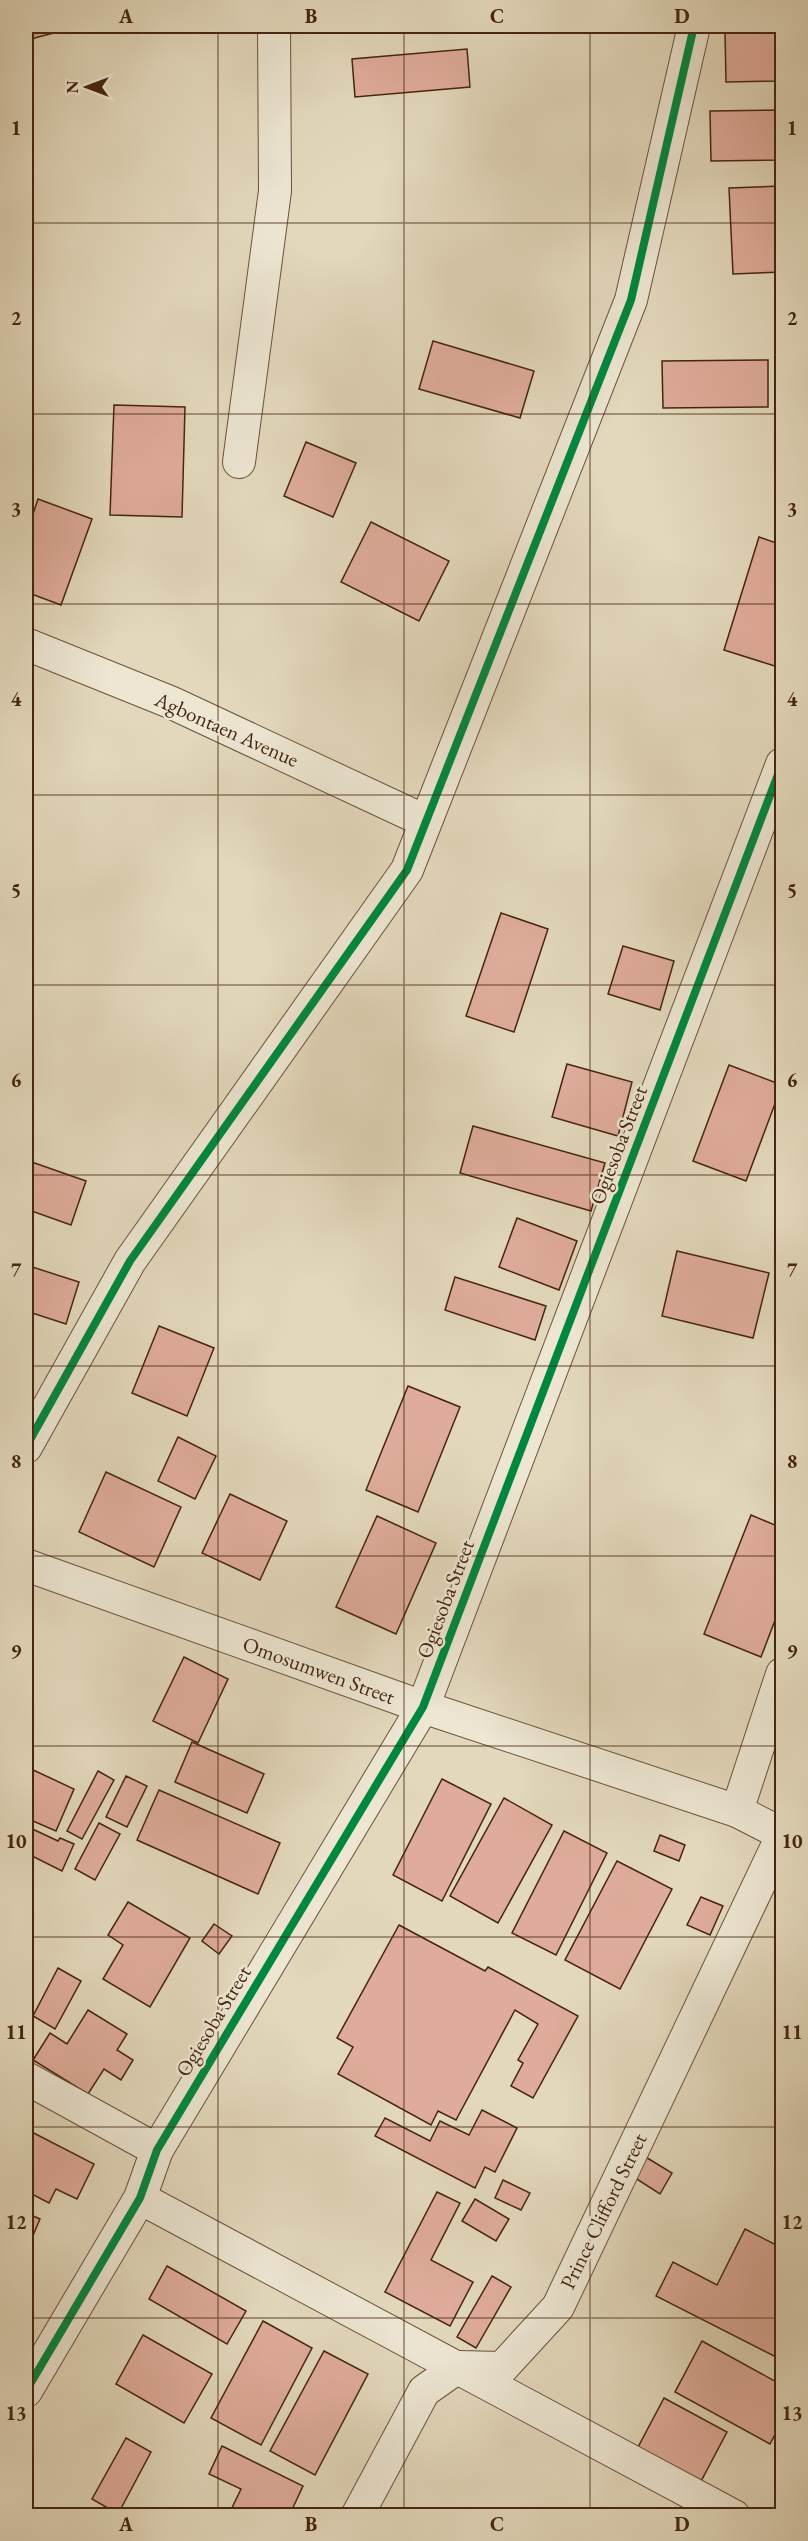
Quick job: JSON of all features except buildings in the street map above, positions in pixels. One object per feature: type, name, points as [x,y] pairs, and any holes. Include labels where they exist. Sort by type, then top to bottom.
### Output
[{"type":"street","points":[[239,462],[275,191],[274,26]]},
{"type":"street","points":[[26,1447],[130,1261],[406,870],[631,300],[694,26]]},
{"type":"street","name":"Agbontaen Avenue","points":[[26,644],[170,702],[425,821]]},
{"type":"street","name":"Ogiesoba Street","points":[[26,2391],[140,2198],[157,2150],[423,1707],[783,764]]},
{"type":"street","name":"Omosumwen Street","points":[[26,1565],[423,1707],[737,1811],[783,1835]]},
{"type":"street","points":[[737,1811],[783,1674]]},
{"type":"street","name":"Prince Clifford Street","points":[[458,2367],[502,2368],[558,2307],[783,1835]]},
{"type":"street","points":[[26,2078],[157,2150]]},
{"type":"street","points":[[140,2198],[734,2516]]},
{"type":"street","points":[[357,2516],[424,2391],[458,2367]]},
{"type":"cycle path","points":[[26,1447],[130,1261],[407,870],[631,300],[694,26]]},
{"type":"cycle path","points":[[26,2391],[140,2198],[157,2150],[423,1707],[782,764]]}]
